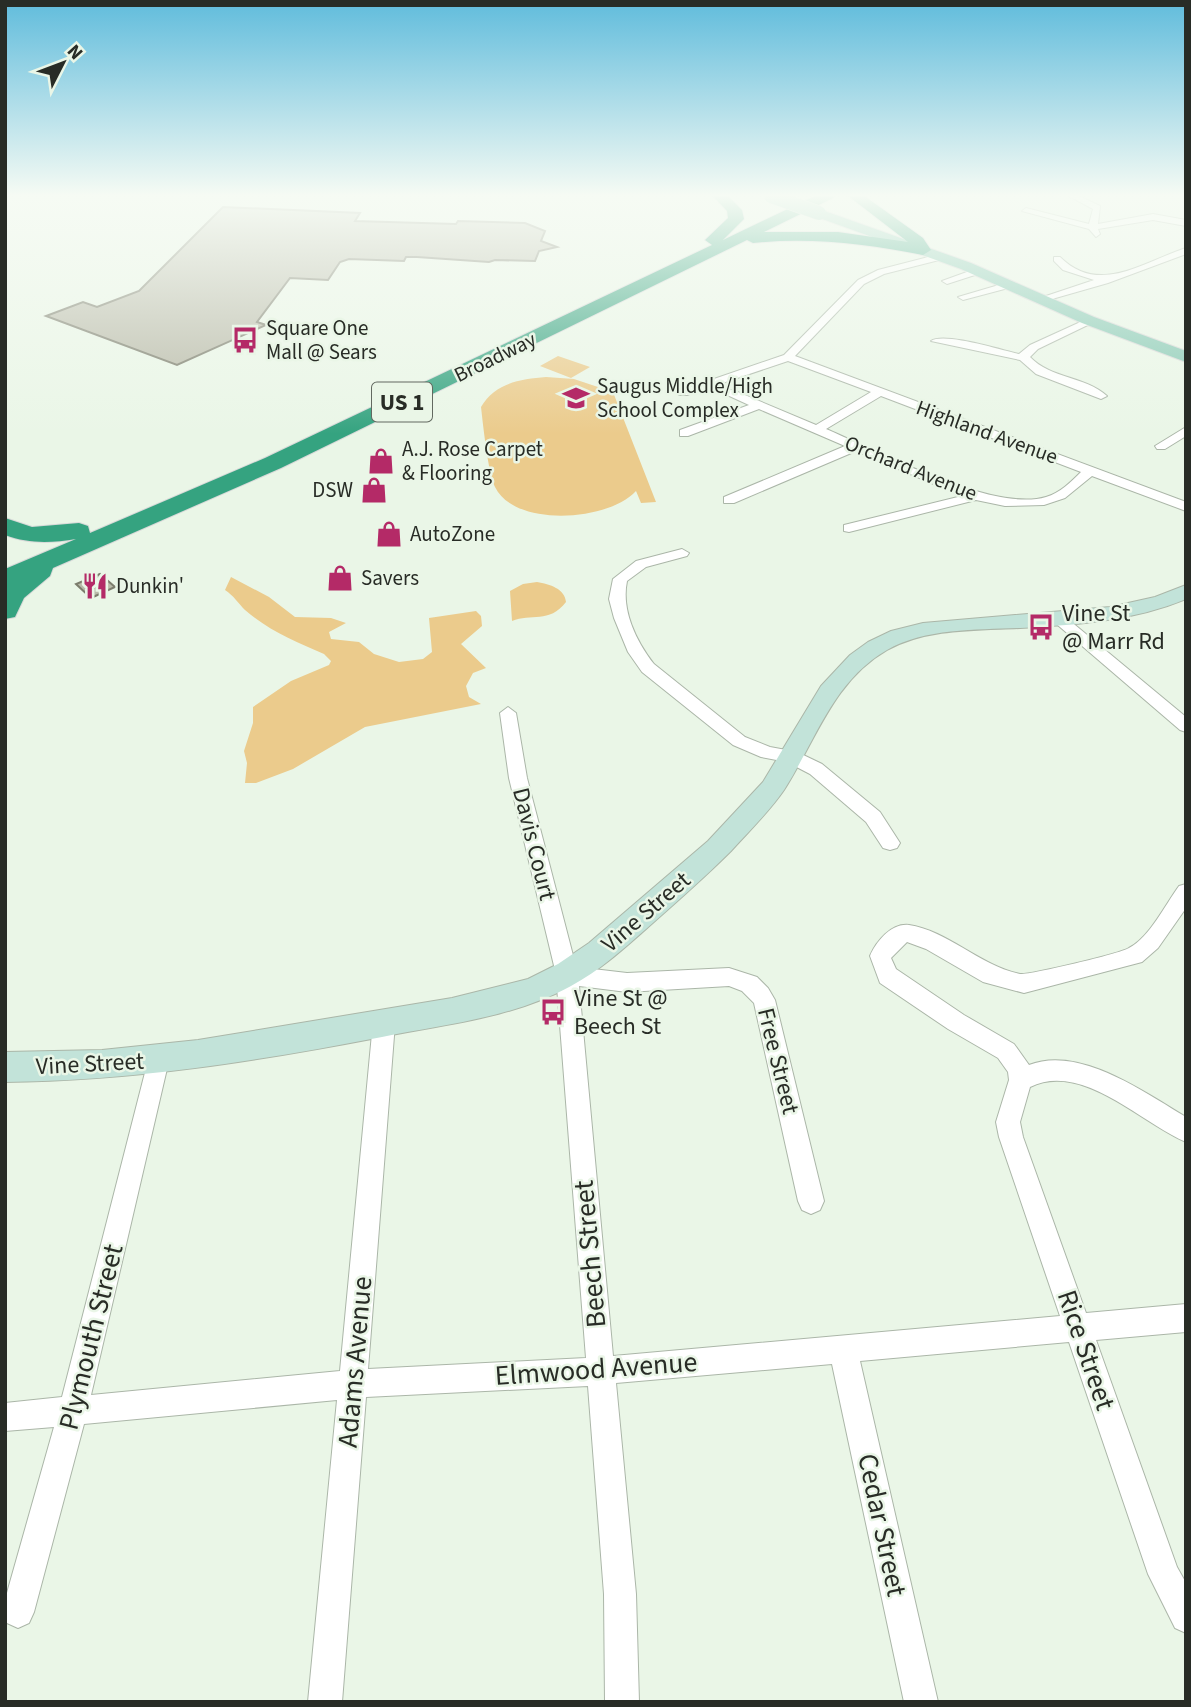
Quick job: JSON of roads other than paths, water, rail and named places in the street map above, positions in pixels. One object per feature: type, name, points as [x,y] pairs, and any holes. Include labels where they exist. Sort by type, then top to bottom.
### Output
[{"type":"highway","name":"Broadway","points":[[5,562],[74,541],[279,460],[653,275]]},
{"type":"highway","points":[[5,525],[19,534],[74,541]]},
{"type":"highway","name":"Broadway","points":[[5,579],[74,541]]},
{"type":"highway","points":[[5,611],[10,598],[20,586],[74,541]]},
{"type":"main road","points":[[986,275],[1091,321],[1182,352]]},
{"type":"street","points":[[683,394],[788,357],[861,282],[876,275]]},
{"type":"street","points":[[947,281],[967,275]]},
{"type":"street","points":[[1086,275],[1105,281]]},
{"type":"street","points":[[1042,299],[1122,275]]},
{"type":"street","points":[[962,297],[1009,285]]},
{"type":"street","points":[[1024,358],[1025,353],[1034,347],[1091,321]]},
{"type":"street","points":[[936,341],[1024,358],[1037,369],[1088,388],[1101,396]]},
{"type":"street","name":"Highland Avenue","points":[[788,357],[1186,507]]},
{"type":"street","name":"Orchard Avenue","points":[[729,392],[976,496],[1023,504],[1049,500],[1070,492],[1090,470]]},
{"type":"street","points":[[817,429],[880,392]]},
{"type":"street","points":[[684,433],[760,405]]},
{"type":"street","points":[[1161,446],[1186,431]]},
{"type":"street","points":[[729,500],[856,446]]},
{"type":"street","points":[[849,528],[976,496]]},
{"type":"street","points":[[682,553],[641,564],[620,579],[616,600],[636,652],[649,668],[727,734],[766,753],[791,756],[816,769],[873,817],[890,843]]},
{"type":"street","name":"Vine Street","points":[[5,1067],[98,1066],[214,1053],[384,1023],[523,994],[567,974],[607,946],[704,862],[763,800],[833,683],[850,665],[886,642],[911,633],[942,627],[1058,618],[1142,606],[1186,591]]},
{"type":"street","points":[[1058,618],[1186,726]]},
{"type":"street","name":"Davis Court","points":[[508,713],[518,778],[567,974]]},
{"type":"street","points":[[1186,892],[1150,942],[1135,956],[1024,984],[1008,982],[991,975],[933,943],[907,933],[896,936],[880,956],[888,976],[1006,1051],[1019,1068],[1021,1080],[1045,1070],[1085,1076],[1118,1089],[1186,1130]]},
{"type":"street","name":"Free Street","points":[[567,974],[589,980],[637,982],[729,977],[744,979],[756,988],[764,1000],[811,1201]]},
{"type":"street","name":"Beech Street","points":[[567,974],[620,1594],[622,1702]]},
{"type":"street","name":"Adams Avenue","points":[[325,1702],[384,1023]]},
{"type":"street","name":"Plymouth Street","points":[[18,1612],[73,1411],[158,1060]]},
{"type":"street","name":"Rice Street","points":[[1021,1080],[1008,1122],[1011,1137],[1164,1574],[1186,1617]]},
{"type":"street","name":"Elmwood Avenue","points":[[5,1417],[353,1384],[599,1371],[1186,1318]]},
{"type":"street","name":"Cedar Street","points":[[843,1349],[921,1702]]},
{"type":"place","name":"Square One Mall @ Sears","points":[[245,340]]},
{"type":"place","name":"Saugus Middle/High School Complex","points":[[576,398]]},
{"type":"place","name":"A.J. Rose Carpet & Flooring","points":[[381,461]]},
{"type":"place","name":"DSW","points":[[374,490]]},
{"type":"place","name":"AutoZone","points":[[389,534]]},
{"type":"place","name":"Savers","points":[[340,578]]},
{"type":"place","name":"Dunkin'","points":[[95,586]]},
{"type":"place","name":"Vine St @ Marr Rd","points":[[1041,627]]},
{"type":"place","name":"Vine St @ Beech St","points":[[553,1012]]}]
